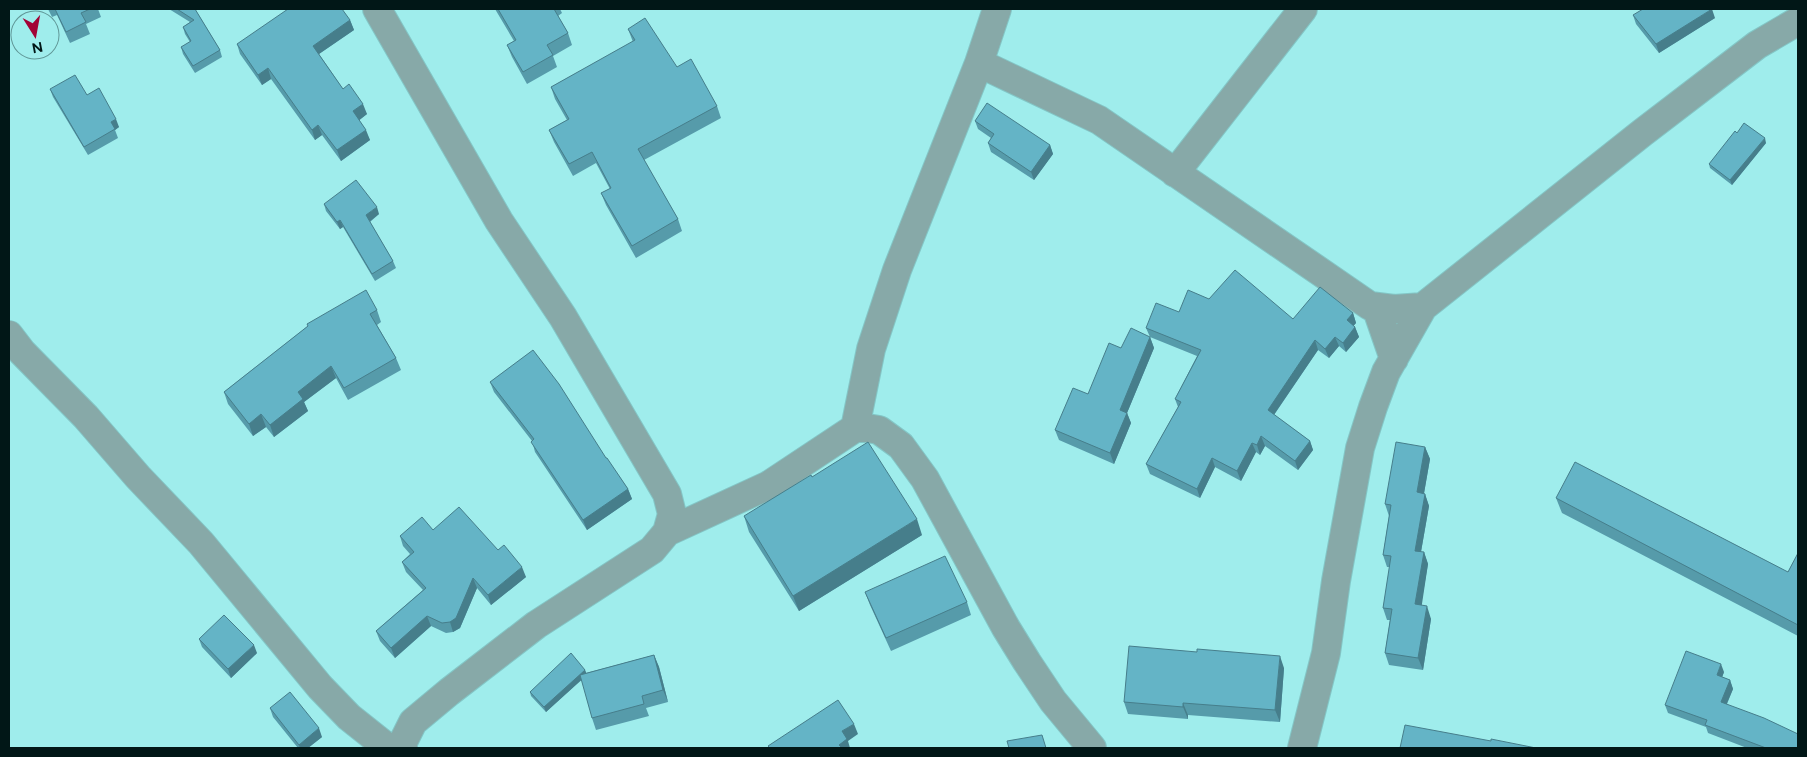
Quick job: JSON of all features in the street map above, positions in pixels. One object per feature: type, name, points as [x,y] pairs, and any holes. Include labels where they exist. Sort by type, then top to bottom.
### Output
[{"type":"street","points":[[9,335],[22,352],[86,417],[138,477],[201,543],[320,687],[349,717],[389,747],[403,742],[413,722],[536,625],[652,550],[667,532],[672,514],[667,494],[563,317],[499,221],[376,9]]},
{"type":"street","points":[[854,428],[872,349],[897,270],[979,63],[998,9]]},
{"type":"street","points":[[1175,172],[1302,9]]},
{"type":"street","points":[[1302,748],[1326,653],[1336,581],[1360,448],[1386,372],[1423,308],[1642,133],[1741,57],[1757,45],[1798,21]]},
{"type":"street","points":[[979,63],[1099,120],[1370,306],[1394,309],[1423,308]]},
{"type":"street","points":[[1376,307],[1394,358]]},
{"type":"street","points":[[667,532],[768,485],[854,428],[879,430],[901,446],[925,478],[1006,628],[1027,662],[1053,701],[1092,748]]},
{"type":"building","points":[[90,9],[81,13],[86,22],[66,32],[60,19],[60,10],[55,10]]},
{"type":"building","points":[[177,9],[195,9],[220,50],[193,66],[181,47],[191,41],[183,27],[194,20]]},
{"type":"building","points":[[288,9],[342,9],[350,20],[313,46],[343,89],[349,84],[363,104],[353,111],[366,130],[337,150],[318,125],[312,130],[268,68],[258,75],[237,44]]},
{"type":"building","points":[[498,9],[554,9],[568,33],[547,45],[553,55],[523,72],[507,45],[516,40]]},
{"type":"building","points":[[1643,9],[1712,9],[1656,44],[1633,15]]},
{"type":"building","points":[[645,18],[677,67],[691,59],[717,106],[638,149],[678,219],[632,246],[601,193],[611,188],[592,152],[569,164],[549,130],[569,119],[551,87],[635,40],[628,29]]},
{"type":"building","points":[[75,75],[87,95],[99,88],[116,119],[111,122],[115,129],[84,147],[50,89]]},
{"type":"building","points":[[987,103],[1050,145],[1031,172],[988,143],[994,134],[975,121]]},
{"type":"building","points":[[1744,123],[1765,138],[1730,180],[1709,164],[1735,131],[1737,133]]},
{"type":"building","points":[[356,180],[377,207],[366,215],[393,261],[372,274],[340,220],[337,222],[324,204]]},
{"type":"building","points":[[1235,270],[1293,319],[1320,287],[1353,313],[1347,320],[1355,327],[1343,343],[1335,337],[1325,349],[1315,340],[1268,410],[1310,441],[1295,461],[1261,436],[1257,445],[1252,443],[1237,471],[1212,458],[1197,489],[1146,464],[1181,402],[1175,399],[1201,350],[1146,328],[1156,303],[1179,312],[1188,290],[1209,299]]},
{"type":"building","points":[[366,290],[377,310],[370,314],[396,358],[344,388],[331,366],[298,392],[303,399],[270,425],[261,414],[249,424],[224,392],[308,326],[307,324]]},
{"type":"building","points":[[1131,328],[1150,337],[1120,410],[1127,413],[1110,453],[1055,430],[1073,388],[1088,394],[1109,343],[1121,348]]},
{"type":"building","points":[[533,350],[559,384],[628,489],[583,520],[531,442],[534,439],[490,382]]},
{"type":"building","points":[[868,442],[917,519],[793,596],[744,516]]},
{"type":"building","points":[[1396,442],[1425,447],[1417,492],[1425,494],[1415,551],[1424,552],[1415,604],[1427,606],[1418,658],[1385,653],[1392,609],[1383,608],[1391,556],[1383,555],[1391,505],[1385,504]]},
{"type":"building","points":[[1575,462],[1788,572],[1798,553],[1798,625],[1556,498]]},
{"type":"building","points":[[459,507],[498,550],[504,545],[522,567],[488,595],[473,578],[456,618],[450,622],[442,623],[427,616],[391,648],[376,631],[426,588],[402,562],[414,552],[400,536],[422,517],[433,530]]},
{"type":"building","points":[[945,556],[967,602],[886,638],[865,592]]},
{"type":"building","points":[[224,615],[254,645],[228,669],[199,639]]},
{"type":"building","points":[[1129,646],[1197,652],[1197,649],[1280,656],[1275,710],[1183,703],[1183,707],[1124,702]]},
{"type":"building","points":[[1686,651],[1721,664],[1717,675],[1730,680],[1721,702],[1764,718],[1798,734],[1798,748],[1766,748],[1705,725],[1707,720],[1665,705]]},
{"type":"building","points":[[571,653],[585,670],[544,707],[530,692]]},
{"type":"building","points":[[654,655],[663,690],[642,696],[644,704],[592,718],[580,675]]},
{"type":"building","points":[[290,692],[319,728],[299,745],[270,708]]},
{"type":"building","points":[[838,700],[854,724],[842,731],[847,739],[839,745],[842,748],[770,748],[768,746]]},
{"type":"building","points":[[1405,725],[1491,741],[1491,739],[1536,748],[1400,748]]},
{"type":"building","points":[[1042,735],[1046,748],[1009,748],[1007,741]]}]
